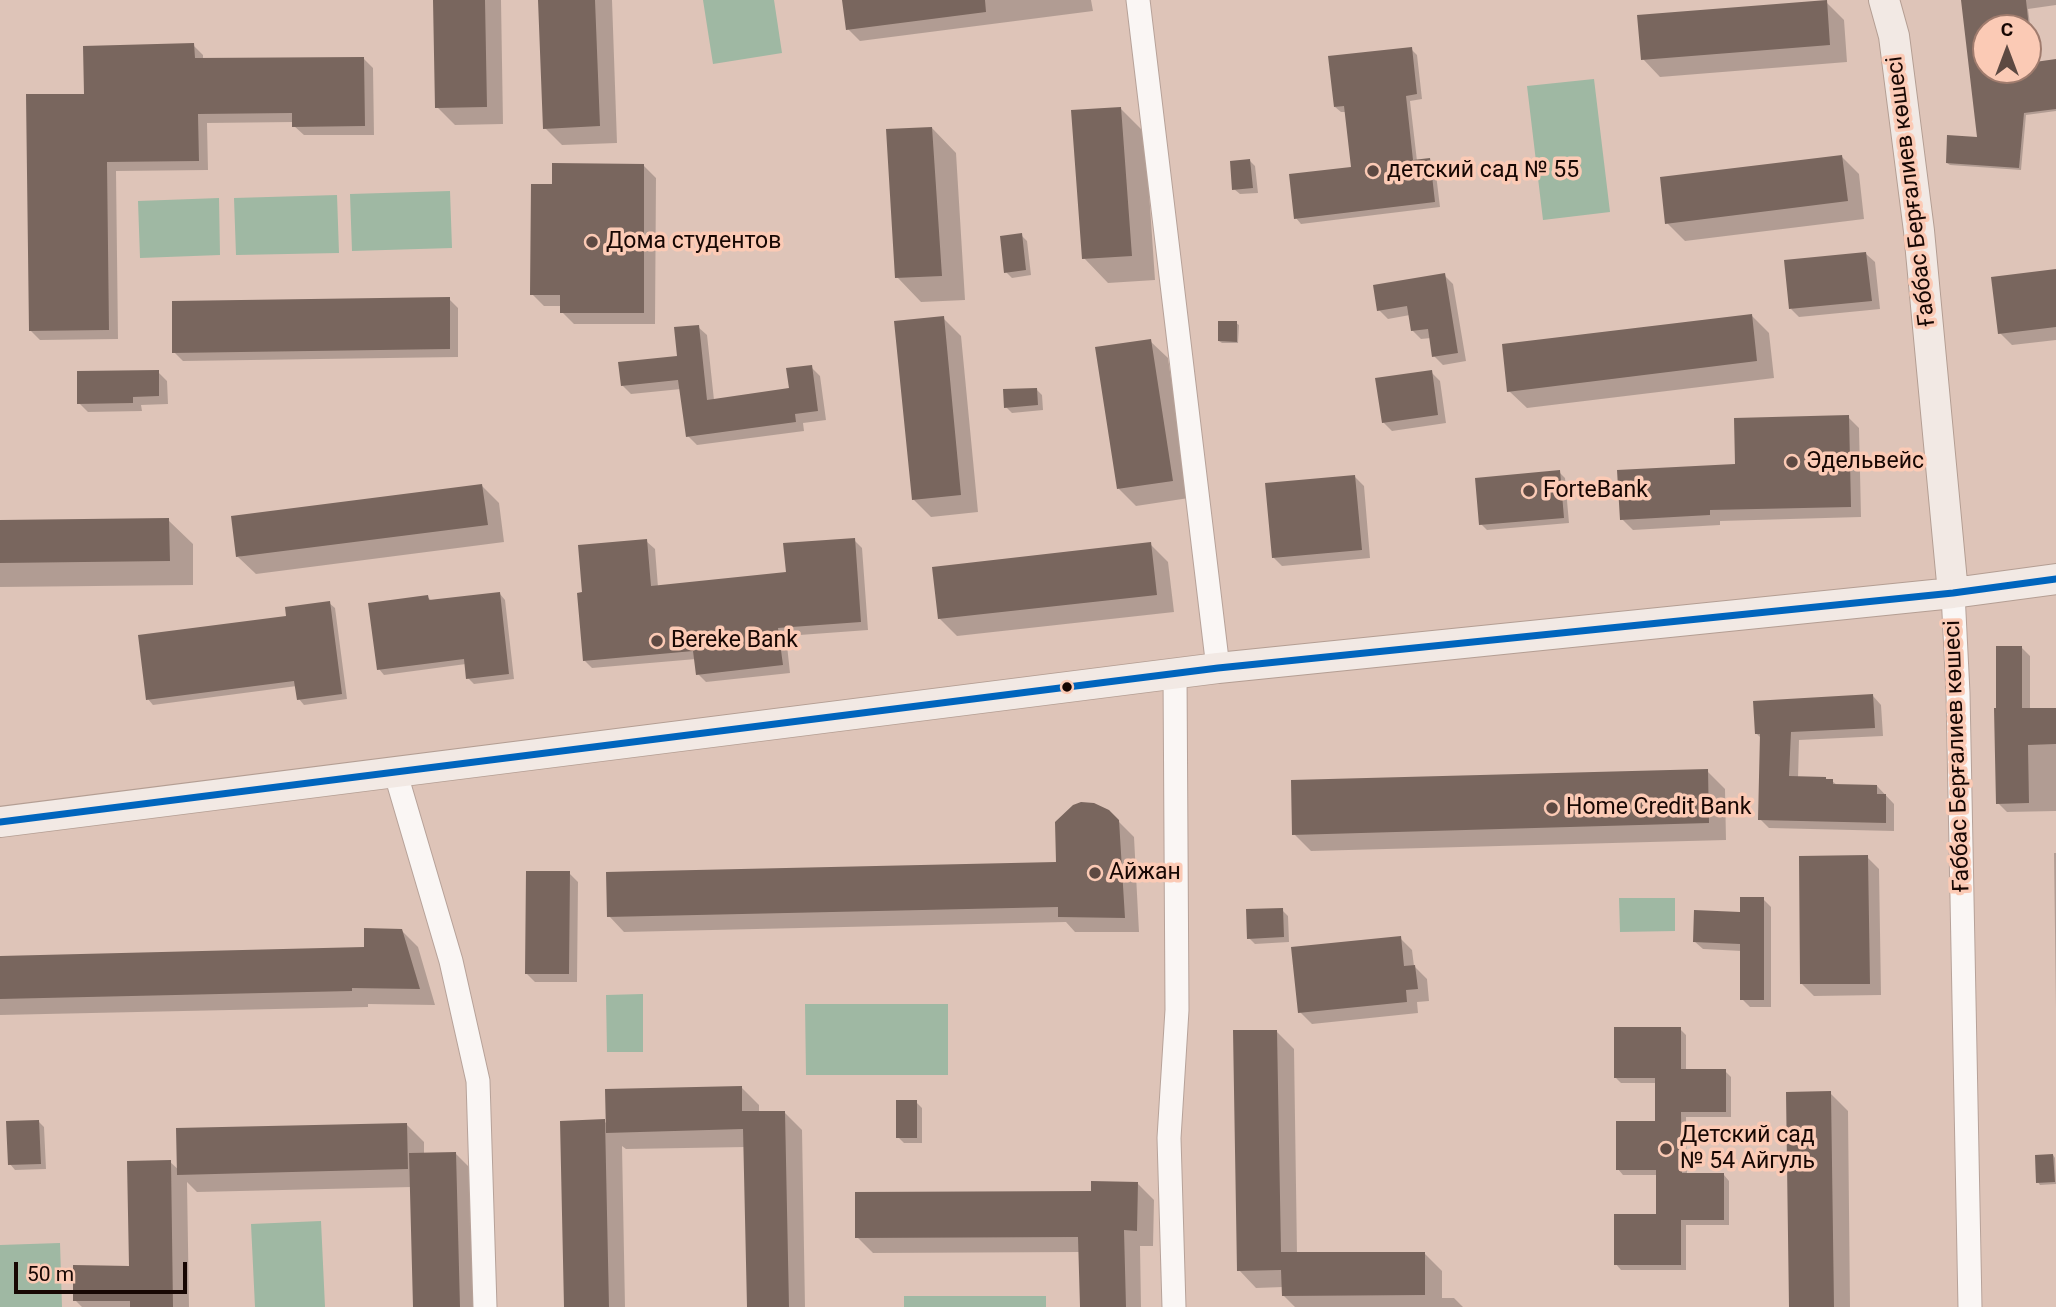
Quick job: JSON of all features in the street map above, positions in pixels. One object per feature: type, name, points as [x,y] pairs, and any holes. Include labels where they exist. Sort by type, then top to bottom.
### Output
[{"type":"main road","name":"Ғаббас Берғалиев көшесі","points":[[1884,0],[1894,36],[1919,231],[1953,593]]},
{"type":"main road","points":[[0,822],[1175,673],[1953,593],[2056,579]]},
{"type":"street","points":[[1138,0],[1218,668]]},
{"type":"street","name":"Ғаббас Берғалиев көшесі","points":[[1953,593],[1958,707],[1970,1307]]},
{"type":"street","points":[[1174,1307],[1169,1138],[1177,1010],[1175,673]]},
{"type":"street","points":[[395,771],[451,961],[478,1081],[485,1307]]},
{"type":"green space","points":[[703,0],[774,0],[782,53],[713,64]]},
{"type":"green space","points":[[1594,79],[1610,212],[1543,220],[1527,86]]},
{"type":"green space","points":[[450,191],[452,248],[352,251],[350,194]]},
{"type":"green space","points":[[337,195],[339,253],[236,255],[234,198]]},
{"type":"green space","points":[[219,198],[220,255],[140,258],[138,201]]},
{"type":"green space","points":[[1619,898],[1675,898],[1675,931],[1620,932]]},
{"type":"green space","points":[[643,994],[643,1052],[607,1052],[606,995]]},
{"type":"green space","points":[[805,1004],[948,1004],[948,1075],[806,1075]]},
{"type":"green space","points":[[321,1221],[325,1307],[255,1307],[251,1224]]},
{"type":"green space","points":[[60,1243],[62,1307],[0,1307],[0,1245]]},
{"type":"green space","points":[[904,1296],[1046,1296],[1046,1307],[904,1307]]},
{"type":"building","points":[[433,0],[485,0],[487,107],[435,108]]},
{"type":"building","points":[[538,0],[595,0],[600,126],[543,129]]},
{"type":"building","points":[[842,0],[985,0],[986,12],[846,30]]},
{"type":"building","points":[[1827,0],[1830,45],[1641,60],[1637,15]]},
{"type":"building","points":[[1961,0],[2026,0],[2028,14],[1972,14],[1972,84],[2042,84],[2042,61],[2056,59],[2056,109],[2024,113],[2019,168],[1946,163],[1947,135],[1977,137]]},
{"type":"building","points":[[194,43],[195,58],[364,57],[365,126],[292,127],[292,113],[198,114],[199,161],[107,162],[109,330],[29,331],[26,94],[84,94],[83,46]]},
{"type":"building","points":[[1412,47],[1417,94],[1406,96],[1413,160],[1430,158],[1435,202],[1294,219],[1289,174],[1351,167],[1344,106],[1334,107],[1328,56]]},
{"type":"building","points":[[1121,107],[1132,256],[1082,259],[1071,110]]},
{"type":"building","points":[[932,127],[942,276],[895,278],[886,129]]},
{"type":"building","points":[[1842,155],[1848,201],[1665,224],[1660,177]]},
{"type":"building","points":[[1250,159],[1253,188],[1232,190],[1230,161]]},
{"type":"building","points":[[552,163],[644,164],[644,313],[560,313],[560,295],[530,295],[531,184],[552,184]]},
{"type":"building","points":[[1022,233],[1026,270],[1004,273],[1000,236]]},
{"type":"building","points":[[1866,252],[1872,301],[1789,309],[1784,260]]},
{"type":"building","points":[[2056,269],[2056,327],[1998,334],[1991,277]]},
{"type":"building","points":[[1445,273],[1458,353],[1432,357],[1428,329],[1411,331],[1407,306],[1377,311],[1373,285]]},
{"type":"building","points":[[450,297],[450,349],[172,353],[172,301]]},
{"type":"building","points":[[1752,314],[1757,361],[1507,392],[1502,344]]},
{"type":"building","points":[[944,316],[961,495],[912,500],[894,321]]},
{"type":"building","points":[[1218,321],[1237,321],[1237,342],[1218,341]]},
{"type":"building","points":[[699,325],[707,400],[789,388],[786,368],[812,365],[818,411],[795,414],[796,422],[686,437],[678,380],[621,386],[618,362],[677,356],[674,327]]},
{"type":"building","points":[[1151,339],[1173,481],[1117,489],[1095,347]]},
{"type":"building","points":[[159,370],[159,396],[133,397],[133,403],[77,404],[77,371]]},
{"type":"building","points":[[1432,370],[1438,415],[1382,423],[1375,378]]},
{"type":"building","points":[[1037,388],[1038,405],[1004,408],[1003,389]]},
{"type":"building","name":"Эдельвейс","points":[[1849,415],[1851,507],[1710,510],[1710,515],[1620,520],[1617,470],[1735,464],[1734,418]]},
{"type":"building","points":[[1560,470],[1564,518],[1479,525],[1475,478]]},
{"type":"building","points":[[1355,475],[1362,550],[1272,558],[1265,483]]},
{"type":"building","points":[[482,484],[488,525],[236,557],[231,516]]},
{"type":"building","points":[[169,518],[170,561],[0,563],[0,520]]},
{"type":"building","points":[[855,538],[861,622],[778,628],[783,665],[696,675],[693,651],[583,661],[577,593],[582,592],[578,545],[647,539],[651,586],[786,572],[783,543]]},
{"type":"building","points":[[1151,542],[1157,595],[938,619],[932,567]]},
{"type":"building","points":[[500,592],[509,674],[466,679],[464,659],[377,670],[368,603],[428,595],[429,600]]},
{"type":"building","points":[[330,601],[342,694],[297,700],[294,681],[146,700],[138,635],[286,616],[285,607]]},
{"type":"building","points":[[1996,646],[2022,646],[2022,708],[2056,708],[2056,744],[2028,745],[2029,803],[1996,804]]},
{"type":"building","points":[[1873,694],[1875,728],[1791,732],[1789,776],[1826,777],[1833,779],[1833,784],[1877,785],[1877,794],[1886,794],[1886,823],[1758,820],[1760,734],[1755,734],[1753,701]]},
{"type":"building","points":[[1708,769],[1709,823],[1292,835],[1291,780]]},
{"type":"building","points":[[1081,802],[1094,803],[1109,810],[1119,820],[1125,918],[1058,917],[1058,907],[607,917],[606,872],[1056,862],[1055,822],[1073,805]]},
{"type":"building","points":[[1868,855],[1870,984],[1800,984],[1799,856]]},
{"type":"building","points":[[526,871],[570,871],[569,974],[525,974]]},
{"type":"building","points":[[1740,897],[1764,897],[1764,1000],[1740,1000],[1740,944],[1693,942],[1694,910],[1740,912]]},
{"type":"building","points":[[1283,908],[1284,937],[1247,939],[1246,909]]},
{"type":"building","points":[[364,928],[402,929],[420,989],[352,988],[352,991],[0,999],[0,956],[364,947]]},
{"type":"building","points":[[1401,936],[1404,966],[1415,965],[1418,989],[1406,990],[1407,1002],[1298,1013],[1291,947]]},
{"type":"building","points":[[1614,1027],[1681,1027],[1681,1069],[1726,1069],[1726,1112],[1681,1112],[1682,1173],[1724,1173],[1724,1220],[1681,1220],[1681,1265],[1614,1265],[1614,1214],[1656,1214],[1656,1170],[1616,1170],[1616,1121],[1655,1121],[1655,1078],[1614,1078]]},
{"type":"building","points":[[1233,1030],[1277,1030],[1281,1252],[1425,1252],[1425,1295],[1282,1296],[1281,1270],[1237,1271]]},
{"type":"building","points":[[742,1086],[742,1111],[785,1111],[789,1307],[747,1307],[743,1129],[606,1133],[605,1089]]},
{"type":"building","points":[[1831,1091],[1834,1307],[1789,1307],[1786,1092]]},
{"type":"building","points":[[896,1100],[917,1100],[917,1138],[896,1138]]},
{"type":"building","points":[[605,1119],[609,1307],[564,1307],[560,1121]]},
{"type":"building","points":[[39,1120],[41,1164],[8,1165],[6,1121]]},
{"type":"building","points":[[407,1123],[408,1169],[177,1175],[176,1128]]},
{"type":"building","points":[[456,1152],[460,1307],[413,1307],[409,1153]]},
{"type":"building","points":[[2053,1154],[2055,1182],[2036,1183],[2035,1155]]},
{"type":"building","points":[[171,1160],[173,1307],[130,1307],[130,1301],[73,1301],[73,1265],[129,1266],[127,1161]]},
{"type":"building","points":[[1091,1181],[1138,1182],[1137,1231],[1124,1230],[1126,1307],[1080,1307],[1078,1237],[855,1238],[855,1192],[1091,1191]]},
{"type":"transit line","points":[[0,822],[1218,668],[1953,593],[2056,579]]},
{"type":"place","name":"детский сад № 55","points":[[1373,171]]},
{"type":"place","name":"Дома студентов","points":[[592,242]]},
{"type":"place","name":"Эдельвейс","points":[[1792,462]]},
{"type":"place","name":"ForteBank","points":[[1529,491]]},
{"type":"place","name":"Bereke Bank","points":[[657,641]]},
{"type":"place","name":"Home Credit Bank","points":[[1552,808]]},
{"type":"place","name":"Айжан","points":[[1095,873]]},
{"type":"place","name":"Детский сад № 54 Айгуль","points":[[1666,1149]]}]
